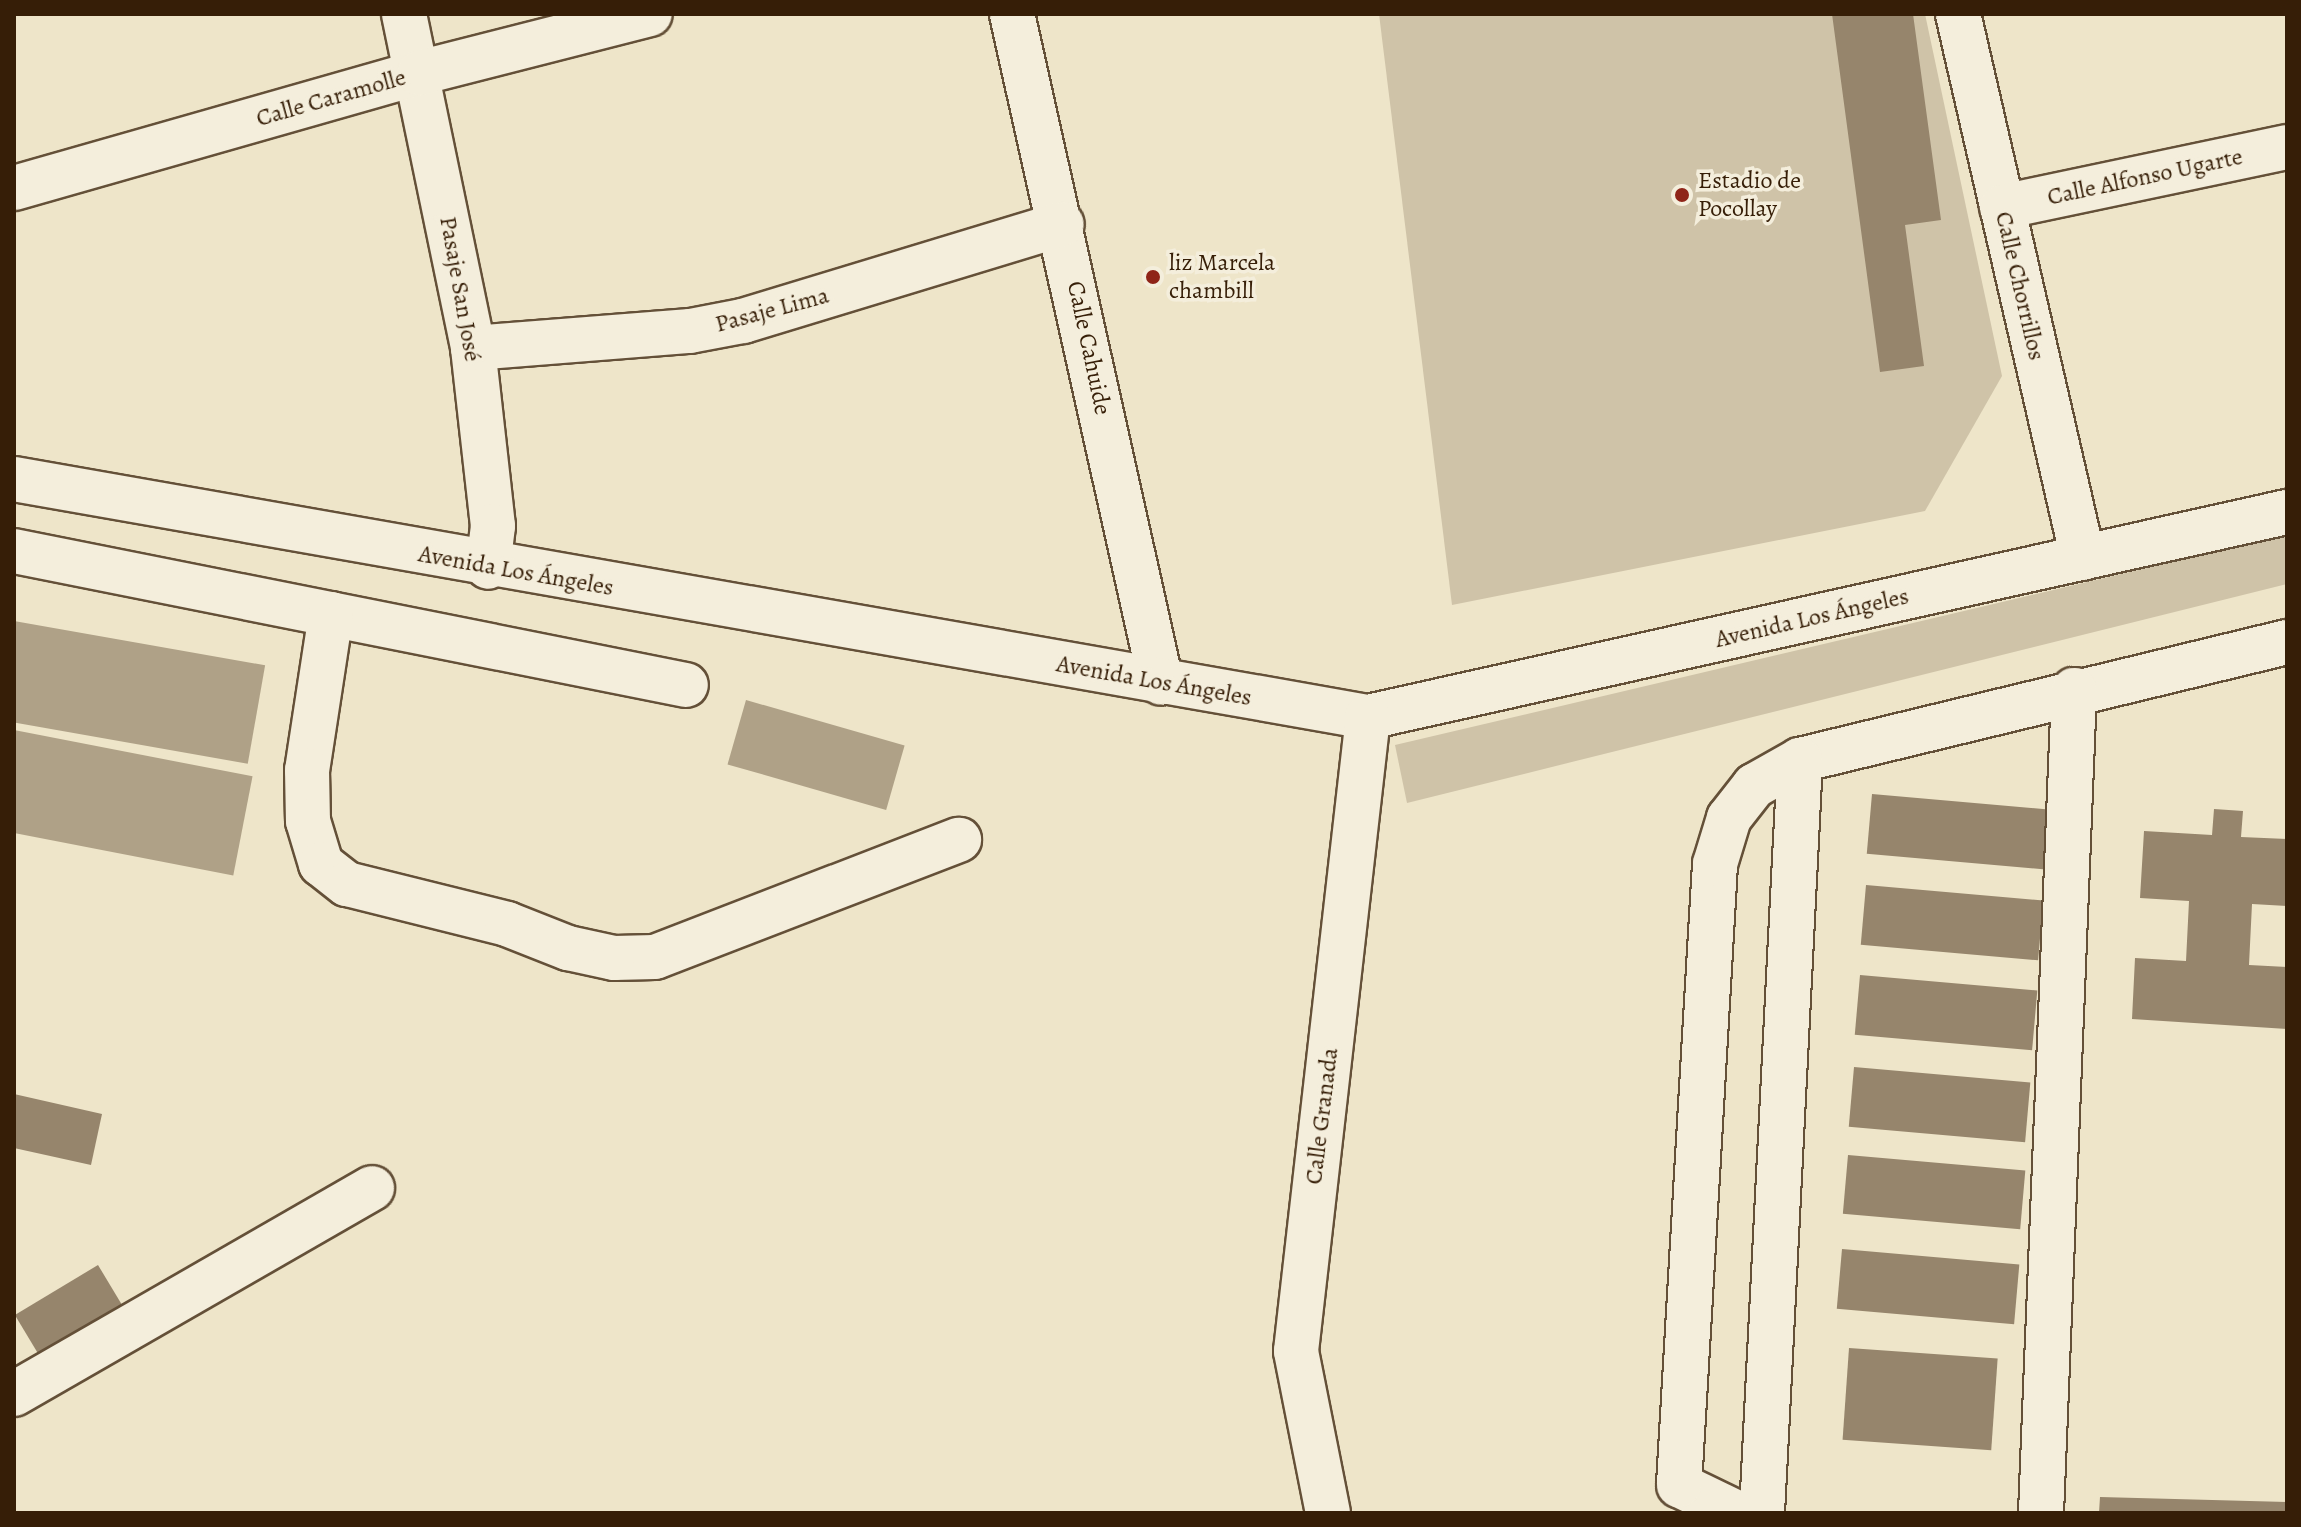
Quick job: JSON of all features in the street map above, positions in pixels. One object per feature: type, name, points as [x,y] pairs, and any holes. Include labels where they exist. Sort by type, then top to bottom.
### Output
[{"type":"street","name":"Pasaje San José","points":[[404,14],[419,73],[473,348],[493,526],[488,567]]},
{"type":"street","name":"Calle Caramolle","points":[[14,188],[419,73],[650,14]]},
{"type":"street","name":"Calle Cahuide","points":[[1012,14],[1062,224],[1161,683]]},
{"type":"street","name":"Calle Chorrillos","points":[[1958,14],[2083,558]]},
{"type":"street","name":"Calle Alfonso Ugarte","points":[[2002,207],[2287,147]]},
{"type":"street","name":"Pasaje Lima","points":[[473,348],[690,331],[743,321],[1062,224]]},
{"type":"street","name":"Avenida Los Ángeles","points":[[14,479],[488,567],[1368,717],[2287,512]]},
{"type":"street","points":[[14,551],[686,685]]},
{"type":"street","points":[[331,614],[307,770],[308,821],[321,864],[347,884],[494,920],[568,948],[614,958],[655,957],[959,840]]},
{"type":"street","points":[[1737,1513],[1679,1499],[1715,864],[1729,818],[1754,786],[1800,760],[2074,690],[2287,642]]},
{"type":"street","points":[[2041,1513],[2074,690]]},
{"type":"street","name":"Calle Granada","points":[[1328,1513],[1296,1351],[1368,717]]},
{"type":"street","points":[[1762,1513],[1800,760]]},
{"type":"street","points":[[14,1394],[372,1188]]},
{"type":"shaded area","name":"Estadio de Pocollay","points":[[1379,14],[1925,14],[2002,376],[1925,511],[1452,605]]},
{"type":"shaded area","points":[[2287,535],[2287,584],[1407,803],[1395,745]]},
{"type":"shaded area","points":[[14,621],[265,665],[248,764],[14,723]]},
{"type":"shaded area","points":[[746,700],[905,745],[886,810],[728,764]]},
{"type":"shaded area","points":[[14,730],[253,776],[233,876],[14,833]]},
{"type":"building","points":[[1832,14],[1913,14],[1941,220],[1905,225],[1924,366],[1880,372]]},
{"type":"building","points":[[1872,794],[2048,809],[2043,869],[1867,854]]},
{"type":"building","points":[[2214,809],[2243,811],[2241,837],[2287,839],[2287,906],[2252,904],[2249,965],[2287,967],[2287,1029],[2132,1019],[2135,958],[2186,961],[2189,901],[2140,898],[2144,831],[2212,835]]},
{"type":"building","points":[[1866,885],[2043,901],[2038,960],[1861,945]]},
{"type":"building","points":[[1860,975],[2037,991],[2032,1050],[1855,1035]]},
{"type":"building","points":[[1854,1067],[2030,1082],[2025,1142],[1849,1127]]},
{"type":"building","points":[[14,1094],[102,1114],[91,1165],[14,1148]]},
{"type":"building","points":[[1848,1155],[2025,1171],[2020,1229],[1843,1214]]},
{"type":"building","points":[[1842,1249],[2019,1265],[2014,1324],[1837,1309]]},
{"type":"building","points":[[98,1265],[125,1310],[42,1360],[15,1315]]},
{"type":"building","points":[[1849,1348],[1998,1358],[1991,1450],[1843,1440]]},
{"type":"building","points":[[2100,1497],[2287,1502],[2287,1513],[2099,1513]]},
{"type":"place","name":"Estadio de Pocollay","points":[[1682,195]]},
{"type":"place","name":"liz Marcela chambill","points":[[1153,277]]}]
